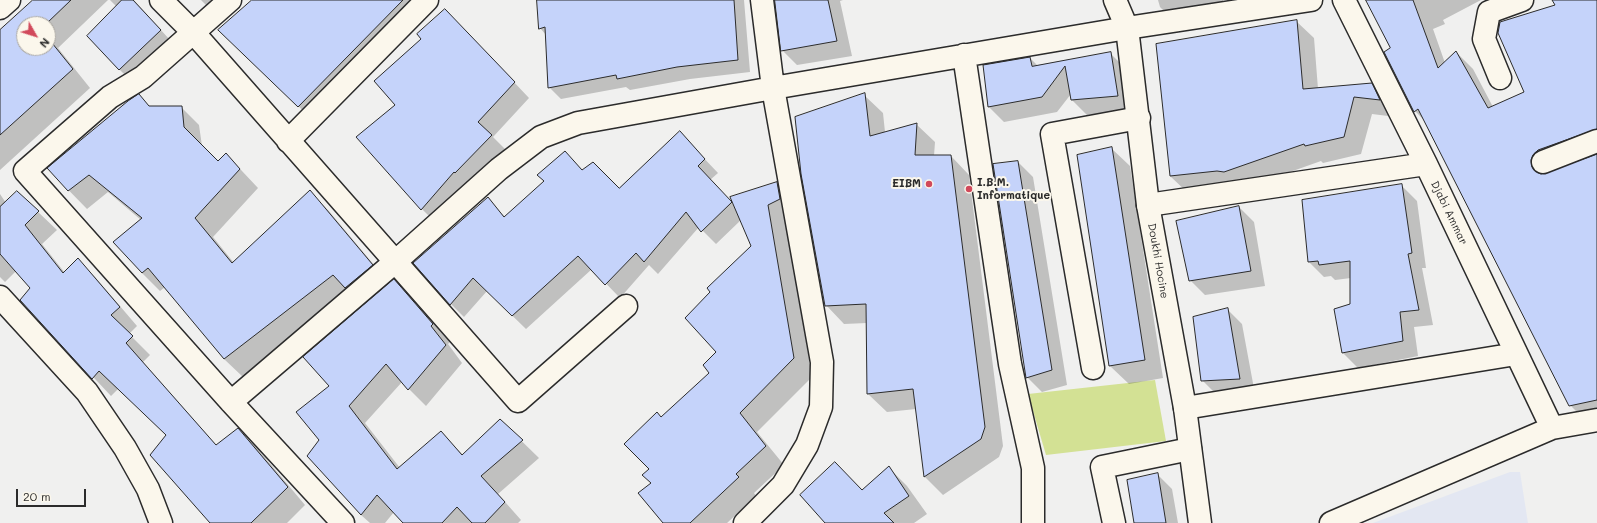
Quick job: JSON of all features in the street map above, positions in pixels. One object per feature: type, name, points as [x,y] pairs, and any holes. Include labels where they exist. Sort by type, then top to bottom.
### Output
[{"type":"street","points":[[0,8],[9,0]]},
{"type":"street","points":[[161,0],[193,32],[518,401],[626,306]]},
{"type":"street","points":[[230,0],[143,77],[110,97],[25,171],[231,402],[343,523]]},
{"type":"street","points":[[288,141],[427,0]]},
{"type":"street","points":[[745,523],[783,485],[807,445],[821,407],[822,362],[773,88],[762,0]]},
{"type":"street","name":"Doukhi Hocine","points":[[1115,0],[1127,28],[1139,118],[1148,205],[1185,408],[1200,523]]},
{"type":"street","points":[[231,402],[395,262],[499,170],[541,137],[578,123],[964,55],[1311,0]]},
{"type":"street","name":"Djabi Ammar","points":[[1344,0],[1426,164],[1552,428]]},
{"type":"street","points":[[1500,78],[1484,40],[1489,12],[1522,0]]},
{"type":"street","points":[[964,55],[1010,364],[1033,468],[1033,523]]},
{"type":"street","points":[[1092,368],[1052,134],[1139,118]]},
{"type":"street","points":[[1544,162],[1597,141]]},
{"type":"street","points":[[1148,205],[1426,164]]},
{"type":"street","points":[[0,296],[87,392],[125,448],[148,489],[161,523]]},
{"type":"street","points":[[1185,408],[1516,354]]},
{"type":"street","points":[[1331,523],[1552,428],[1597,420]]},
{"type":"street","points":[[1114,523],[1102,467],[1190,449]]},
{"type":"shaded area","points":[[1510,472],[1520,472],[1528,523],[1373,523]]},
{"type":"green space","points":[[1155,380],[1166,441],[1046,455],[1028,394]]},
{"type":"building","points":[[33,0],[71,0],[54,16],[16,16],[16,56],[56,56],[56,48],[73,69],[0,135],[0,30]]},
{"type":"building","points":[[122,0],[133,0],[161,30],[119,70],[87,36]]},
{"type":"building","points":[[252,0],[403,0],[298,107],[218,30]]},
{"type":"building","points":[[537,0],[734,0],[738,60],[677,67],[617,79],[616,75],[548,88],[545,27],[539,29]]},
{"type":"building","points":[[775,0],[828,0],[837,41],[781,51]]},
{"type":"building","points":[[1366,0],[1413,0],[1438,68],[1456,51],[1488,108],[1524,92],[1498,33],[1500,22],[1555,5],[1552,0],[1597,0],[1597,129],[1538,150],[1533,155],[1531,160],[1532,167],[1535,171],[1541,174],[1597,154],[1597,400],[1569,406],[1418,109],[1414,112],[1384,52],[1390,48]]},
{"type":"building","points":[[445,9],[515,82],[478,122],[492,135],[455,173],[454,172],[421,210],[356,137],[395,105],[374,81],[421,39],[417,34]]},
{"type":"building","points":[[1297,20],[1303,89],[1372,83],[1380,100],[1354,97],[1344,137],[1305,146],[1304,144],[1224,172],[1217,171],[1170,176],[1156,44]]},
{"type":"building","points":[[1111,52],[1118,96],[1071,100],[1065,66],[1042,97],[988,107],[983,65],[1030,57],[1032,66]]},
{"type":"building","points":[[865,93],[870,136],[917,123],[915,155],[951,155],[985,427],[981,439],[924,477],[913,389],[867,394],[866,304],[825,306],[801,174],[795,117]]},
{"type":"building","points":[[139,94],[149,106],[182,106],[184,127],[218,161],[226,153],[240,169],[195,218],[232,263],[310,190],[373,265],[345,288],[333,275],[224,359],[148,268],[142,273],[113,242],[142,218],[89,175],[68,191],[47,168],[128,101]]},
{"type":"building","points":[[680,131],[705,159],[698,166],[732,202],[701,232],[686,212],[644,262],[636,253],[605,285],[578,256],[512,316],[473,278],[450,305],[413,263],[488,197],[504,217],[544,181],[537,175],[565,151],[582,170],[593,162],[619,188]]},
{"type":"building","points":[[1112,147],[1145,360],[1109,366],[1077,155]]},
{"type":"building","points":[[1018,161],[1052,370],[1026,378],[993,164]]},
{"type":"building","points":[[777,182],[780,199],[768,205],[794,358],[740,413],[766,446],[736,474],[739,477],[690,523],[663,523],[638,493],[651,483],[642,475],[649,469],[624,444],[657,412],[661,417],[709,373],[703,365],[716,352],[685,318],[710,292],[707,288],[751,246],[730,197]]},
{"type":"building","points":[[1402,184],[1412,253],[1408,254],[1419,310],[1400,312],[1403,341],[1342,353],[1334,309],[1350,304],[1350,261],[1319,265],[1318,261],[1308,262],[1302,200]]},
{"type":"building","points":[[17,191],[39,211],[25,225],[63,273],[78,258],[120,307],[111,315],[133,336],[126,343],[216,445],[238,428],[288,487],[251,523],[210,523],[150,455],[166,435],[99,371],[92,379],[20,300],[30,288],[0,254],[0,207]]},
{"type":"building","points":[[1239,206],[1251,271],[1189,281],[1176,221]]},
{"type":"building","points":[[394,279],[433,324],[431,326],[446,345],[408,390],[386,364],[349,406],[397,469],[441,431],[462,455],[500,419],[523,440],[481,476],[505,502],[485,523],[472,523],[457,507],[442,523],[403,523],[377,495],[361,515],[307,456],[319,440],[296,412],[329,386],[303,357]]},
{"type":"building","points":[[1228,308],[1240,379],[1201,381],[1193,317]]},
{"type":"building","points":[[835,462],[862,490],[889,466],[909,496],[884,513],[894,523],[825,523],[800,495]]},
{"type":"building","points":[[1158,473],[1166,523],[1134,523],[1127,480]]},
{"type":"place","name":"EIBM","points":[[929,184]]},
{"type":"place","name":"I.B.M. Informatique","points":[[969,189]]}]
